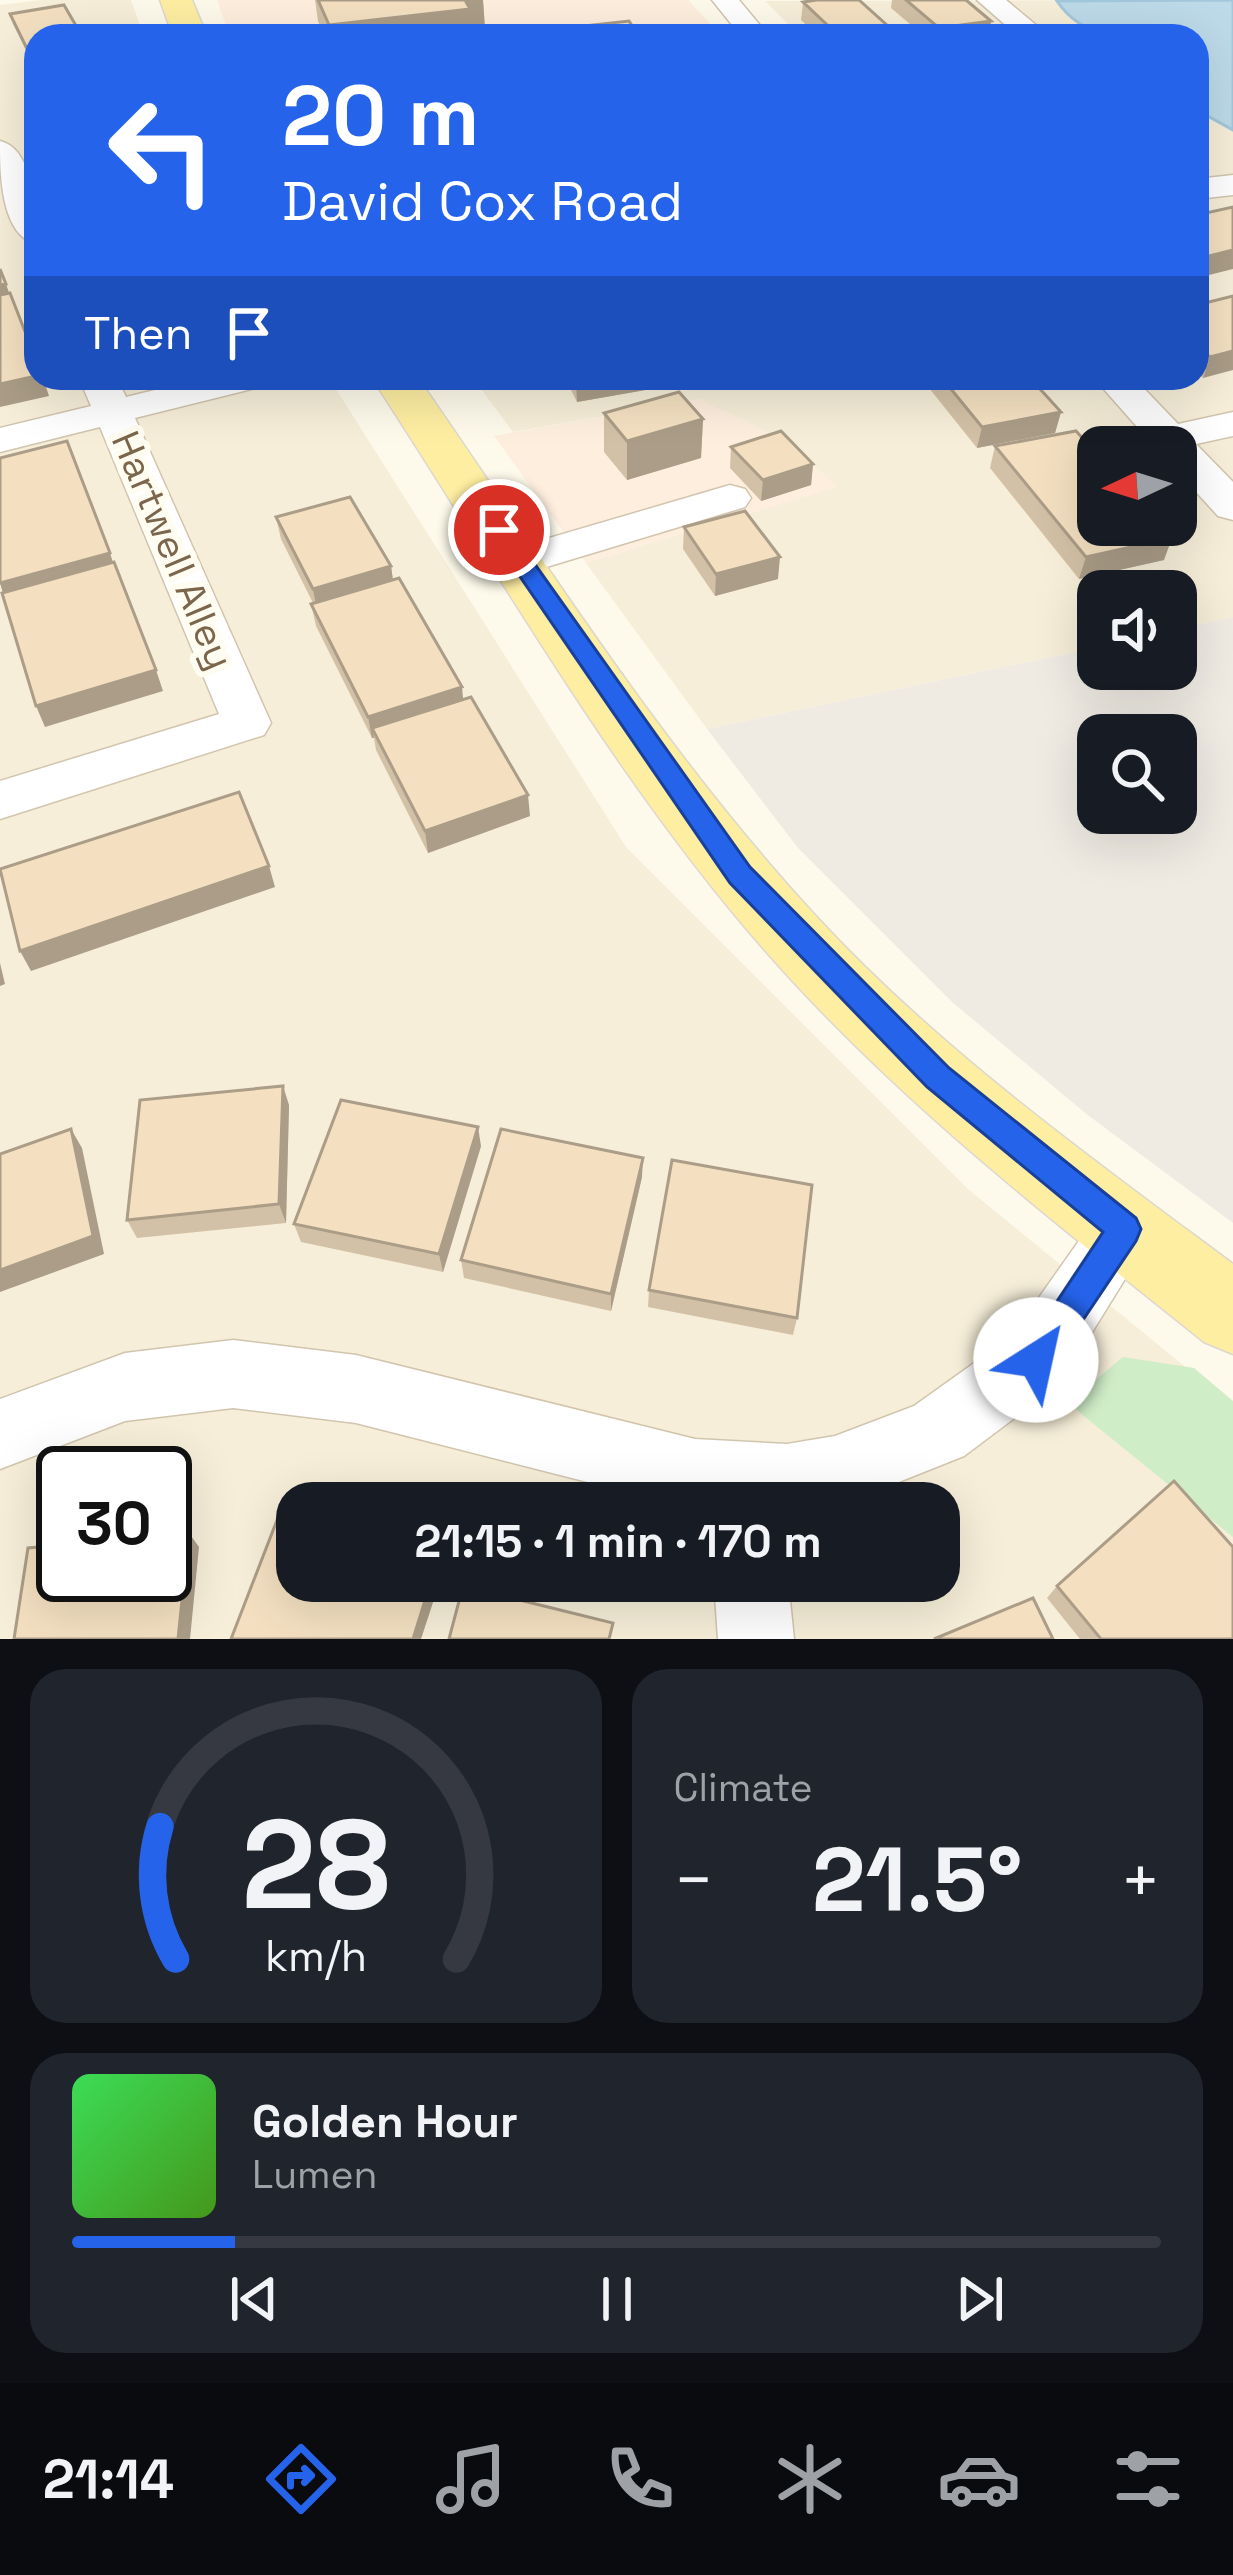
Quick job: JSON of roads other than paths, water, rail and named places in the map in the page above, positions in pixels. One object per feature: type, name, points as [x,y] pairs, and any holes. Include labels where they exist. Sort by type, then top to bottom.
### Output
[{"type":"main road","points":[[403,390],[740,875],[938,1078],[1233,1314]]},
{"type":"street","points":[[725,0],[745,24]]},
{"type":"street","points":[[990,0],[1020,24]]},
{"type":"street","points":[[0,150],[24,206]]},
{"type":"street","points":[[0,440],[106,395],[149,390]]},
{"type":"street","points":[[1124,390],[1157,426]]},
{"type":"street","name":"Hartwell Alley","points":[[0,800],[247,723],[106,395]]},
{"type":"street","points":[[1197,432],[1233,424]]},
{"type":"street","points":[[1197,469],[1233,507]]},
{"type":"street","points":[[520,561],[730,498]]},
{"type":"street","points":[[780,1482],[885,1456],[939,1431],[1036,1360],[1124,1229]]},
{"type":"street","points":[[0,1434],[125,1387],[233,1373],[356,1389],[720,1482]]},
{"type":"street","points":[[753,1602],[756,1639]]},
{"type":"water","points":[[1233,0],[1233,130],[1209,117],[1209,24],[1081,24],[1057,1]]}]
